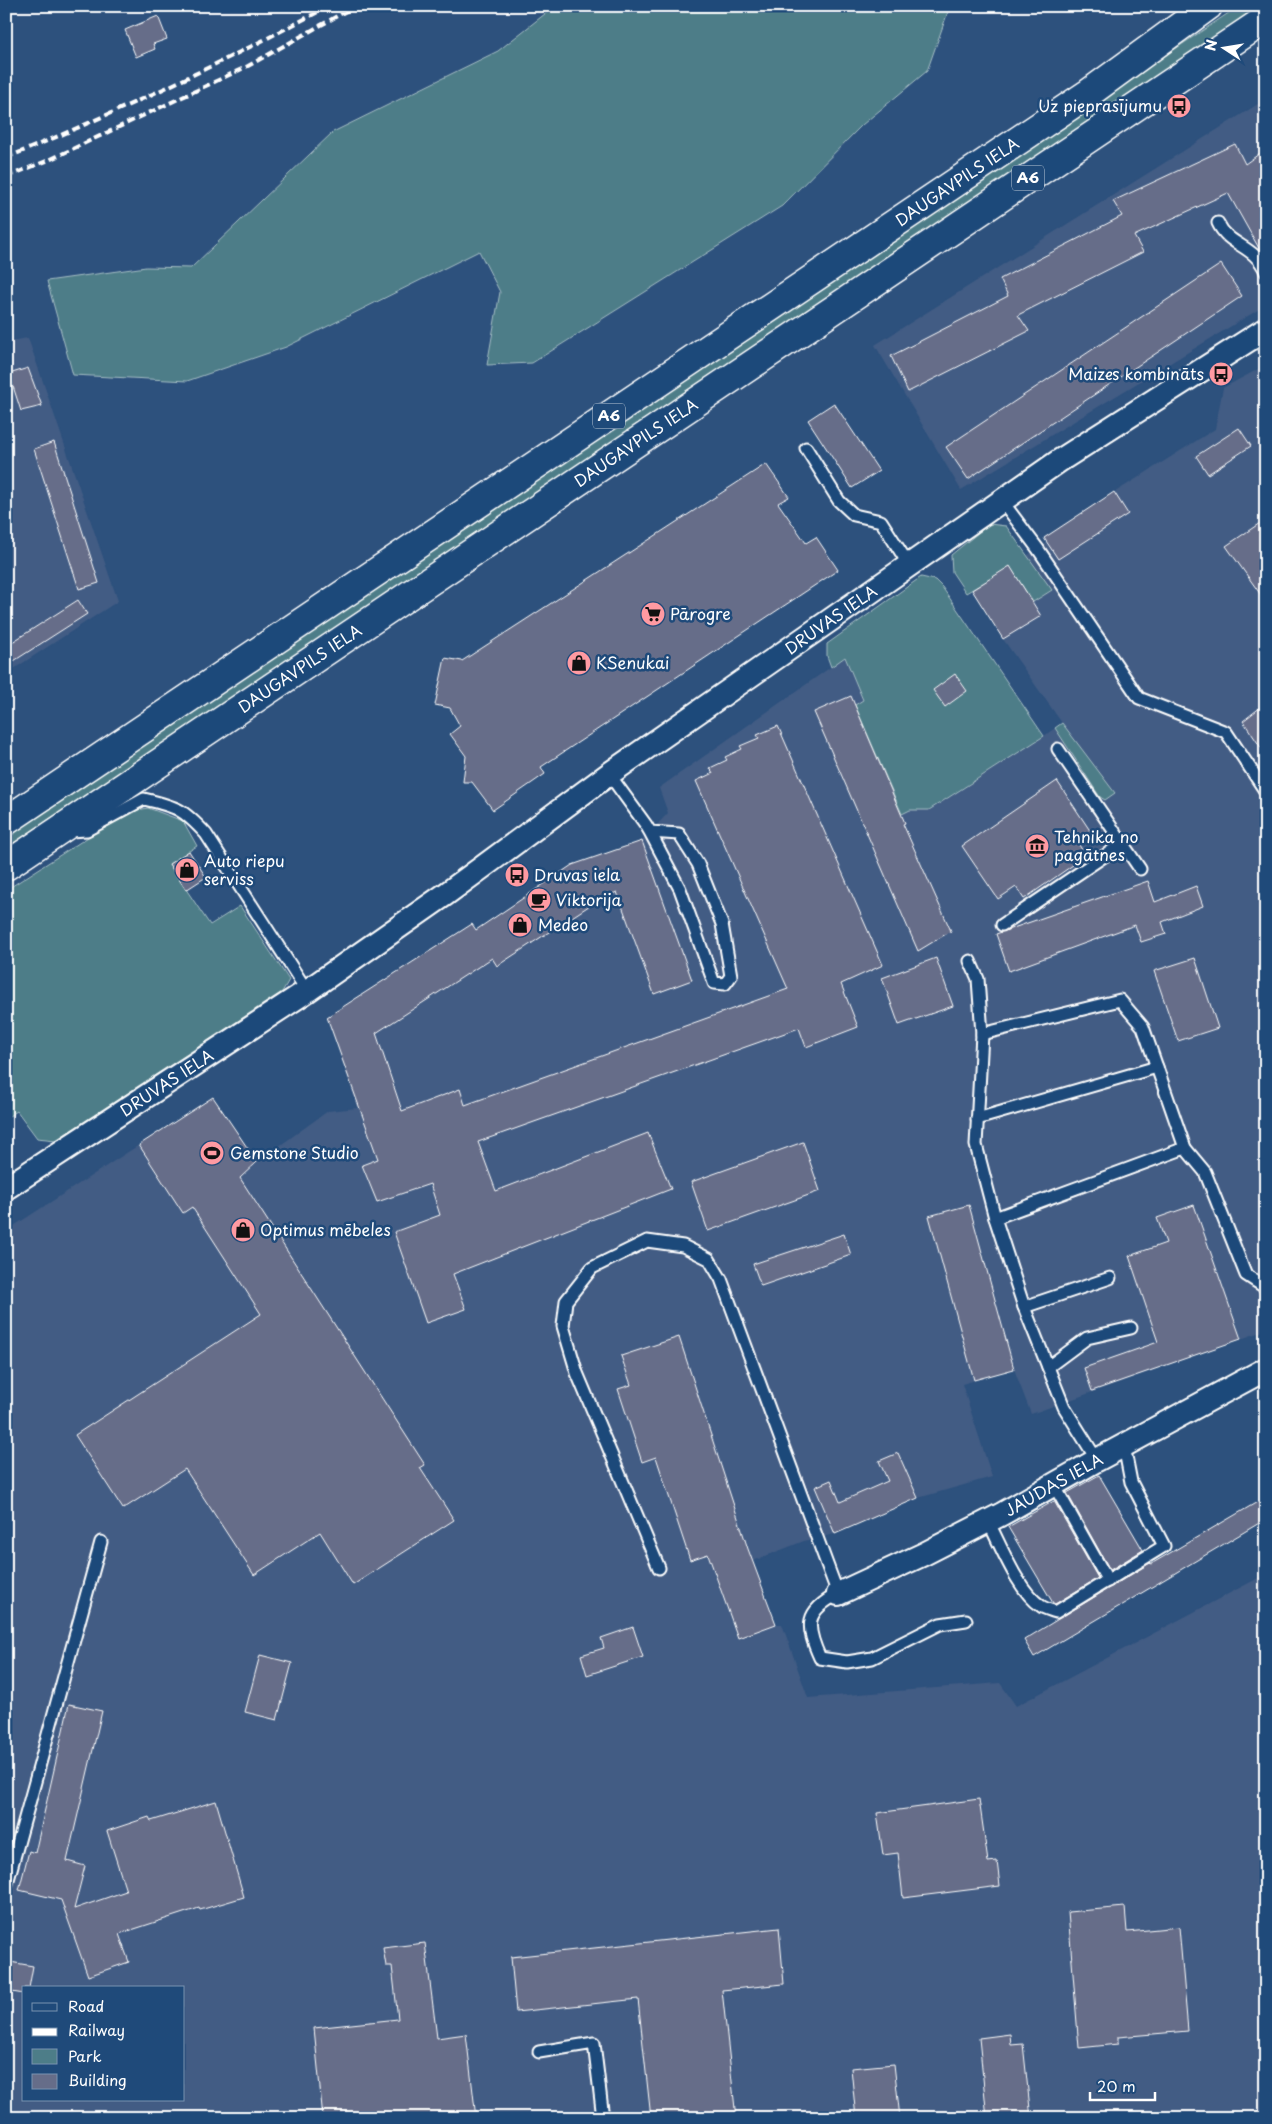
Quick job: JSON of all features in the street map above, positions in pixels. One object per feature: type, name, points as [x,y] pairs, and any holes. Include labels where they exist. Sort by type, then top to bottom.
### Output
[{"type":"highway","name":"DAUGAVPILS IELA","points":[[6,821],[1089,93],[1203,8]]},
{"type":"highway","name":"DAUGAVPILS IELA","points":[[6,866],[1266,19]]},
{"type":"street","name":"DRUVAS IELA","points":[[6,1188],[306,991],[446,894],[609,774],[1059,461],[1266,329]]},
{"type":"street","name":"JAUDAS IELA","points":[[838,1594],[988,1522],[1097,1460],[1266,1369]]},
{"type":"lane","points":[[1218,223],[1223,233],[1251,251],[1263,265],[1266,272]]},
{"type":"lane","points":[[806,448],[840,501],[854,515],[881,521],[909,565]]},
{"type":"lane","points":[[1002,501],[1038,549],[1139,698],[1226,732],[1266,792]]},
{"type":"lane","points":[[1058,749],[1140,869]]},
{"type":"lane","points":[[609,774],[650,832],[680,890],[714,983],[725,984],[731,976],[722,924],[698,864],[679,834],[650,832]]},
{"type":"lane","points":[[57,832],[87,830],[144,799],[173,806],[188,814],[206,834],[306,991]]},
{"type":"lane","points":[[1002,925],[1122,844]]},
{"type":"lane","points":[[970,961],[978,980],[982,1034],[976,1145],[995,1218],[1024,1307],[1064,1407],[1097,1460]]},
{"type":"lane","points":[[982,1034],[1120,1000],[1143,1027],[1185,1148],[1205,1172],[1246,1275],[1266,1288]]},
{"type":"lane","points":[[977,1119],[1157,1067]]},
{"type":"lane","points":[[995,1218],[1185,1148]]},
{"type":"lane","points":[[659,1568],[577,1373],[563,1326],[566,1301],[592,1268],[647,1241],[683,1246],[710,1259],[721,1279],[838,1594],[822,1602],[810,1620],[811,1639],[820,1658],[847,1662],[872,1658],[940,1624],[966,1620]]},
{"type":"lane","points":[[1024,1307],[1110,1278]]},
{"type":"lane","points":[[1048,1367],[1086,1338],[1131,1328]]},
{"type":"lane","points":[[988,1522],[1016,1578],[1042,1607],[1056,1612],[1164,1546],[1131,1482],[1124,1446]]},
{"type":"lane","points":[[1054,1485],[1108,1581]]},
{"type":"lane","points":[[6,1887],[101,1542]]},
{"type":"lane","points":[[539,2052],[594,2043],[603,2118]]},
{"type":"shaded area","points":[[1266,99],[1266,305],[961,490],[875,345]]},
{"type":"shaded area","points":[[28,338],[118,601],[6,674],[6,342]]},
{"type":"shaded area","points":[[1266,365],[1266,1330],[1031,1414],[1014,1369],[962,1384],[992,1477],[918,1498],[835,1534],[804,1541],[753,1561],[776,1624],[782,1624],[808,1698],[1000,1683],[1016,1706],[1266,1574],[1266,2118],[6,2118],[6,1231],[213,1097],[257,1162],[328,1111],[358,1108],[327,1017],[472,924],[476,930],[572,865],[642,841],[668,813],[659,788],[845,657],[863,701],[855,706],[910,810],[929,810],[1044,736],[1062,723],[1003,639],[972,590],[1047,543],[1044,537],[1215,429],[1223,388]]},
{"type":"green space","points":[[555,6],[950,6],[927,71],[862,125],[782,206],[532,363],[487,365],[500,292],[479,251],[286,347],[187,381],[73,375],[47,281],[146,267],[191,268],[333,132],[498,51]]},
{"type":"green space","points":[[1239,6],[1266,6],[6,848],[6,836]]},
{"type":"green space","points":[[989,524],[1006,526],[1052,590],[1033,602],[1010,567],[966,593],[952,572],[951,555]]},
{"type":"green space","points":[[921,577],[935,580],[942,587],[1044,736],[929,810],[910,810],[902,814],[855,705],[863,700],[845,657],[831,667],[827,656],[827,644]]},
{"type":"green space","points":[[1062,723],[1115,793],[1105,800],[1100,797],[1055,728]]},
{"type":"green space","points":[[148,808],[183,821],[197,846],[169,864],[210,925],[240,906],[289,980],[282,992],[56,1140],[37,1138],[17,1111],[6,1118],[6,890],[127,812]]},
{"type":"building","points":[[158,16],[167,39],[153,44],[155,49],[136,57],[125,30]]},
{"type":"building","points":[[1235,144],[1245,164],[1266,149],[1266,257],[1260,250],[1228,193],[1134,236],[1143,252],[1018,315],[1029,331],[908,392],[891,356],[1008,296],[1000,279],[1122,216],[1113,201]]},
{"type":"building","points":[[1221,264],[1242,296],[968,479],[946,447]]},
{"type":"building","points":[[28,368],[42,406],[21,411],[9,374]]},
{"type":"building","points":[[834,403],[879,471],[852,488],[808,420]]},
{"type":"building","points":[[1239,428],[1251,446],[1208,474],[1196,456]]},
{"type":"building","points":[[54,442],[99,583],[79,589],[34,449]]},
{"type":"building","name":"Pārogre","points":[[766,464],[789,497],[778,503],[806,543],[816,537],[838,570],[541,767],[545,774],[493,810],[472,782],[463,782],[466,756],[450,734],[460,726],[450,708],[435,705],[445,658],[462,661]]},
{"type":"building","points":[[1114,492],[1128,514],[1058,559],[1044,538]]},
{"type":"building","points":[[1266,519],[1266,602],[1226,546]]},
{"type":"building","points":[[1010,566],[1041,616],[1003,639],[972,590]]},
{"type":"building","points":[[78,600],[87,614],[6,666],[6,646]]},
{"type":"building","points":[[955,674],[967,691],[945,707],[933,690]]},
{"type":"building","points":[[851,696],[905,823],[903,824],[951,931],[918,951],[814,712]]},
{"type":"building","points":[[1266,703],[1266,755],[1243,721]]},
{"type":"building","points":[[778,726],[883,965],[841,984],[858,1027],[806,1047],[799,1028],[478,1142],[496,1191],[648,1133],[671,1189],[453,1274],[466,1309],[426,1323],[394,1232],[440,1215],[430,1184],[377,1202],[362,1165],[378,1159],[327,1017],[472,924],[476,930],[572,865],[642,841],[692,980],[654,994],[617,892],[598,900],[497,966],[492,958],[376,1033],[402,1111],[460,1089],[465,1105],[788,989],[696,781],[713,773],[710,768],[727,760],[725,757],[742,749],[740,746],[759,738],[757,735]]},
{"type":"building","name":"Tehnika no pagātnes","points":[[1057,781],[1093,835],[1079,845],[1086,856],[1024,899],[1016,887],[998,899],[962,846]]},
{"type":"building","name":"Auto riepu serviss","points":[[189,851],[206,877],[186,890],[169,864]]},
{"type":"building","points":[[1148,881],[1155,902],[1196,886],[1203,906],[1162,922],[1166,934],[1141,942],[1135,925],[1009,971],[996,934]]},
{"type":"building","points":[[936,958],[953,1006],[899,1025],[882,978]]},
{"type":"building","points":[[1195,958],[1218,1028],[1178,1041],[1154,971]]},
{"type":"building","points":[[213,1097],[257,1162],[240,1178],[425,1465],[420,1468],[454,1520],[353,1585],[320,1532],[254,1575],[185,1469],[123,1509],[75,1435],[261,1314],[192,1207],[183,1213],[139,1145]]},
{"type":"building","points":[[803,1142],[820,1191],[708,1231],[691,1182]]},
{"type":"building","points":[[969,1205],[1014,1369],[974,1380],[929,1216]]},
{"type":"building","points":[[1194,1205],[1241,1339],[1092,1391],[1084,1368],[1158,1342],[1129,1256],[1166,1243],[1157,1218]]},
{"type":"building","points":[[844,1234],[851,1255],[761,1286],[753,1264]]},
{"type":"building","points":[[679,1337],[748,1549],[776,1624],[738,1638],[708,1554],[690,1560],[656,1457],[642,1462],[618,1389],[631,1385],[621,1356]]},
{"type":"building","points":[[898,1453],[918,1498],[835,1534],[815,1487],[831,1480],[840,1502],[888,1481],[879,1461]]},
{"type":"building","points":[[1099,1475],[1143,1550],[1110,1570],[1067,1493]]},
{"type":"building","points":[[1266,1497],[1266,1519],[1034,1657],[1024,1640],[1150,1563]]},
{"type":"building","points":[[1054,1501],[1098,1578],[1055,1604],[1008,1527]]},
{"type":"building","points":[[633,1627],[643,1657],[587,1675],[581,1655],[604,1648],[601,1638]]},
{"type":"building","points":[[260,1655],[292,1663],[277,1720],[245,1712]]},
{"type":"building","points":[[69,1704],[102,1711],[67,1861],[85,1866],[74,1909],[126,1891],[107,1831],[149,1817],[151,1821],[216,1801],[244,1897],[200,1910],[199,1908],[119,1934],[129,1962],[88,1976],[61,1900],[19,1890],[29,1851],[35,1853]]},
{"type":"building","points":[[979,1799],[988,1862],[997,1861],[1000,1886],[903,1898],[898,1853],[883,1855],[877,1813]]},
{"type":"building","points":[[1125,1907],[1127,1932],[1179,1927],[1188,2031],[1118,2037],[1118,2044],[1079,2048],[1068,1912]]},
{"type":"building","points":[[779,1928],[784,1984],[722,1990],[736,2118],[651,2118],[638,1999],[516,2012],[511,1957]]},
{"type":"building","points":[[425,1943],[437,2038],[466,2034],[476,2118],[323,2118],[314,2028],[398,2019],[392,1966],[386,1966],[383,1948]]},
{"type":"building","points":[[10,1962],[33,1966],[29,1986],[22,1986],[22,1994],[6,1991]]},
{"type":"building","points":[[1010,2034],[1011,2045],[1023,2044],[1031,2118],[987,2118],[979,2038]]},
{"type":"building","points":[[894,2064],[900,2118],[856,2118],[851,2068]]},
{"type":"railway","points":[[6,158],[169,86],[329,6]]},
{"type":"railway","points":[[6,177],[49,160],[248,66],[355,6]]},
{"type":"place","name":"Uz pieprasījumu","points":[[1179,106]]},
{"type":"place","name":"Maizes kombināts","points":[[1221,374]]},
{"type":"place","name":"Pārogre","points":[[653,614]]},
{"type":"place","name":"KSenukai","points":[[579,663]]},
{"type":"place","name":"Tehnika no pagātnes","points":[[1037,846]]},
{"type":"place","name":"Auto riepu serviss","points":[[187,870]]},
{"type":"place","name":"Druvas iela","points":[[517,875]]},
{"type":"place","name":"Viktorija","points":[[539,900]]},
{"type":"place","name":"Medeo","points":[[520,925]]},
{"type":"place","name":"Gemstone Studio","points":[[212,1153]]},
{"type":"place","name":"Optimus mēbeles","points":[[243,1230]]}]
